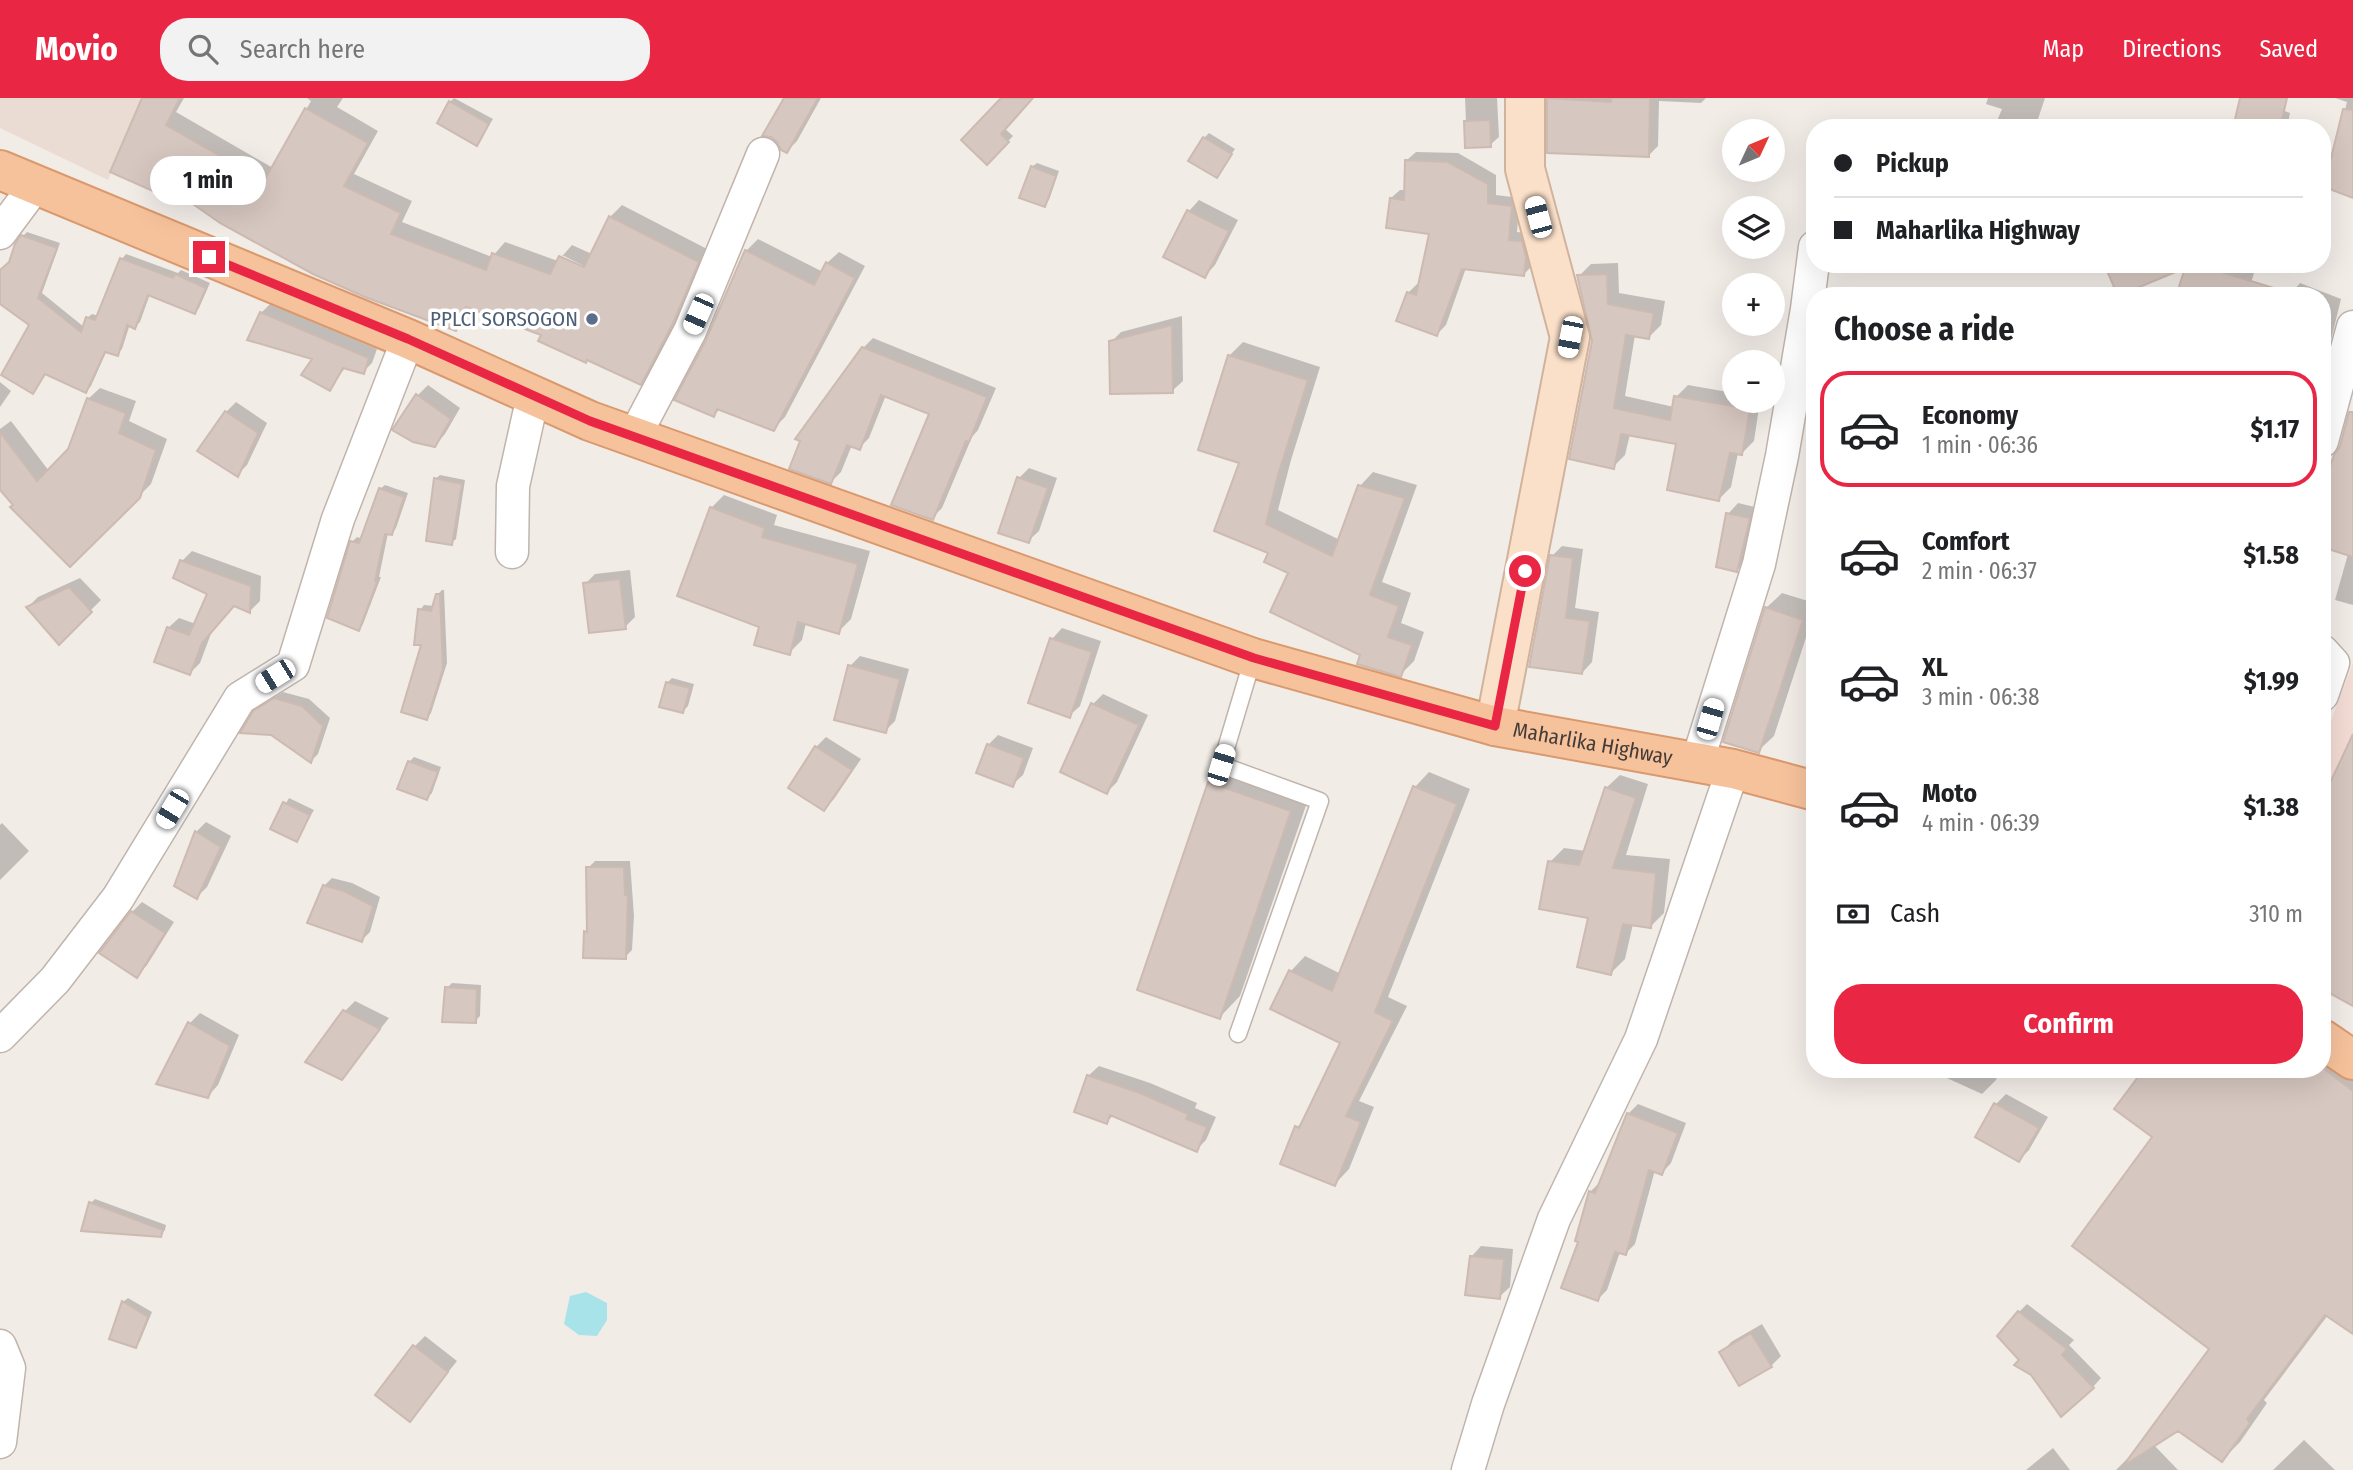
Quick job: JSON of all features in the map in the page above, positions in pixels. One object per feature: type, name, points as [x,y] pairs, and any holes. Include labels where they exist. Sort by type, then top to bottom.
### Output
[{"type":"main road","name":"Maharlika Highway","points":[[0,170],[408,339],[590,421],[1254,658],[1495,726],[1715,766],[1806,789]]},
{"type":"street","points":[[1495,726],[1570,337],[1525,169],[1525,98]]},
{"type":"street","points":[[634,437],[690,331],[763,154]]},
{"type":"street","points":[[0,233],[35,186]]},
{"type":"street","points":[[1468,1470],[1488,1404],[1554,1219],[1641,1039],[1715,766],[1782,456],[1806,315]]},
{"type":"street","points":[[2331,408],[2353,327]]},
{"type":"street","points":[[0,1036],[55,981],[118,898],[240,698],[293,665],[338,519],[408,339]]},
{"type":"street","points":[[512,552],[513,486],[533,396]]},
{"type":"street","points":[[0,1346],[9,1368],[0,1442]]},
{"type":"lane","points":[[1238,1034],[1320,801],[1221,765],[1254,658]]},
{"type":"shaded area","points":[[0,98],[144,98],[108,180],[0,128]]},
{"type":"shaded area","points":[[2353,663],[2353,1006],[2331,994],[2331,720]]},
{"type":"water","points":[[586,1292],[607,1303],[607,1320],[597,1336],[579,1335],[564,1324],[570,1296]]},
{"type":"building","points":[[142,98],[180,98],[166,125],[264,181],[305,108],[368,143],[344,186],[401,213],[391,234],[486,270],[492,253],[550,274],[559,256],[584,267],[609,216],[699,262],[673,323],[641,385],[538,341],[541,335],[466,307],[456,331],[365,297],[313,274],[220,223],[160,181],[155,192],[110,172]]},
{"type":"building","points":[[784,98],[818,98],[787,153],[781,150],[771,137],[762,136]]},
{"type":"building","points":[[1001,98],[1033,98],[1001,134],[1009,142],[987,165],[961,140]]},
{"type":"building","points":[[1547,98],[1611,102],[1611,98],[1650,98],[1649,157],[1547,153]]},
{"type":"building","points":[[2240,98],[2287,98],[2282,119],[2235,119]]},
{"type":"building","points":[[449,101],[489,124],[477,146],[437,123]]},
{"type":"building","points":[[2343,109],[2353,110],[2353,198],[2331,190],[2331,158]]},
{"type":"building","points":[[1490,120],[1491,147],[1465,148],[1464,121]]},
{"type":"building","points":[[1203,137],[1232,154],[1217,178],[1188,161]]},
{"type":"building","points":[[1405,160],[1448,162],[1488,184],[1488,203],[1512,206],[1509,240],[1522,241],[1526,257],[1524,276],[1462,269],[1437,336],[1396,321],[1407,292],[1416,295],[1429,234],[1386,228],[1390,198],[1404,200]]},
{"type":"building","points":[[1031,166],[1056,176],[1045,207],[1019,198]]},
{"type":"building","points":[[1187,210],[1229,231],[1205,278],[1163,257]]},
{"type":"building","points":[[21,235],[57,248],[38,298],[81,332],[86,317],[95,320],[120,258],[173,278],[175,274],[206,288],[195,314],[148,295],[135,329],[127,325],[118,356],[105,352],[86,393],[45,374],[33,394],[1,375],[29,325],[0,304],[0,270],[9,262]]},
{"type":"building","points":[[745,250],[814,285],[826,262],[855,278],[774,431],[717,409],[714,417],[674,400],[706,340]]},
{"type":"building","points":[[2108,273],[2173,273],[2140,287],[2114,287]]},
{"type":"building","points":[[2183,273],[2225,273],[2270,287],[2179,287]]},
{"type":"building","points":[[1607,274],[1608,304],[1654,313],[1649,339],[1626,335],[1614,408],[1670,420],[1674,396],[1722,404],[1722,413],[1749,413],[1742,455],[1730,453],[1719,501],[1667,490],[1676,444],[1621,434],[1614,469],[1569,459],[1592,341],[1577,275]]},
{"type":"building","points":[[260,312],[369,358],[364,374],[343,368],[330,391],[301,375],[312,359],[247,340]]},
{"type":"building","points":[[1172,325],[1173,393],[1110,394],[1109,341]]},
{"type":"building","points":[[862,347],[987,397],[933,520],[891,505],[929,414],[881,395],[860,450],[847,445],[831,484],[789,469],[800,441],[795,439]]},
{"type":"building","points":[[1228,355],[1308,380],[1278,475],[1266,524],[1332,556],[1358,485],[1405,498],[1370,595],[1399,606],[1388,637],[1412,645],[1401,677],[1357,664],[1360,655],[1270,612],[1288,573],[1264,562],[1268,553],[1214,531],[1239,463],[1198,450]]},
{"type":"building","points":[[416,394],[451,419],[435,447],[413,442],[392,430]]},
{"type":"building","points":[[87,398],[126,413],[119,433],[156,450],[140,498],[70,567],[10,507],[13,505],[0,490],[0,432],[37,481],[68,449]]},
{"type":"building","points":[[225,411],[258,433],[238,477],[197,451]]},
{"type":"building","points":[[2349,412],[2353,412],[2353,557],[2331,550],[2331,464],[2340,446]]},
{"type":"building","points":[[1017,477],[1048,488],[1029,543],[998,533]]},
{"type":"building","points":[[434,478],[462,484],[452,545],[426,541]]},
{"type":"building","points":[[379,488],[404,497],[392,535],[385,534],[375,581],[377,582],[359,631],[327,618],[350,541],[359,543]]},
{"type":"building","points":[[710,507],[765,528],[762,537],[858,564],[839,634],[798,622],[790,655],[754,645],[759,627],[677,596]]},
{"type":"building","points":[[1726,513],[1750,518],[1737,572],[1716,567]]},
{"type":"building","points":[[1550,555],[1573,558],[1566,618],[1590,621],[1582,674],[1529,667]]},
{"type":"building","points":[[180,560],[251,586],[250,613],[234,606],[202,643],[190,675],[154,662],[167,627],[189,635],[207,594],[173,578]]},
{"type":"building","points":[[620,579],[626,629],[589,633],[583,583]]},
{"type":"building","points":[[69,587],[92,612],[59,645],[26,607]]},
{"type":"building","points":[[436,594],[440,594],[443,669],[427,720],[401,712],[421,645],[414,645],[418,609],[431,611]]},
{"type":"building","points":[[1765,607],[1803,620],[1759,753],[1723,742]]},
{"type":"building","points":[[1050,638],[1092,652],[1070,718],[1028,703]]},
{"type":"building","points":[[848,665],[900,679],[886,733],[834,720]]},
{"type":"building","points":[[666,682],[690,688],[683,713],[659,707]]},
{"type":"building","points":[[274,698],[302,706],[323,726],[311,763],[271,735],[240,733],[253,711]]},
{"type":"building","points":[[1091,703],[1139,725],[1107,794],[1060,772]]},
{"type":"building","points":[[2353,734],[2353,1006],[2331,994],[2331,781]]},
{"type":"building","points":[[987,744],[1024,758],[1013,787],[976,773]]},
{"type":"building","points":[[815,746],[852,770],[824,811],[788,788]]},
{"type":"building","points":[[408,761],[438,772],[427,800],[397,789]]},
{"type":"building","points":[[1208,782],[1291,811],[1220,1019],[1137,990]]},
{"type":"building","points":[[1413,786],[1457,804],[1375,1012],[1393,1021],[1346,1116],[1361,1122],[1335,1186],[1280,1164],[1295,1126],[1299,1128],[1340,1043],[1270,1009],[1289,970],[1332,991]]},
{"type":"building","points":[[1605,787],[1636,798],[1613,868],[1656,873],[1651,928],[1623,924],[1611,975],[1577,967],[1588,918],[1539,909],[1548,861],[1579,865]]},
{"type":"building","points":[[283,802],[310,815],[297,842],[270,829]]},
{"type":"building","points":[[195,831],[221,847],[197,899],[174,886]]},
{"type":"building","points":[[586,867],[624,867],[625,895],[628,895],[626,959],[583,958],[584,931],[587,932]]},
{"type":"building","points":[[323,885],[344,891],[373,906],[362,942],[307,923]]},
{"type":"building","points":[[131,911],[165,933],[137,978],[99,953]]},
{"type":"building","points":[[445,987],[477,989],[476,1023],[442,1022]]},
{"type":"building","points":[[343,1010],[380,1029],[342,1080],[305,1062]]},
{"type":"building","points":[[188,1022],[230,1046],[208,1098],[156,1084]]},
{"type":"building","points":[[2331,1074],[2353,1091],[2353,1334],[2325,1315],[2247,1419],[2250,1423],[2222,1462],[2178,1431],[2126,1462],[2209,1349],[2072,1246],[2152,1137],[2114,1109],[2137,1078],[2331,1078]]},
{"type":"building","points":[[1087,1075],[1140,1093],[1188,1114],[1186,1119],[1207,1127],[1197,1152],[1110,1115],[1107,1124],[1074,1112]]},
{"type":"building","points":[[1994,1103],[2039,1128],[2019,1162],[1975,1137]]},
{"type":"building","points":[[1627,1113],[1678,1133],[1662,1175],[1649,1170],[1626,1255],[1615,1252],[1598,1301],[1561,1288],[1578,1242],[1575,1241],[1589,1191],[1595,1193]]},
{"type":"building","points":[[89,1202],[163,1230],[161,1237],[81,1231]]},
{"type":"building","points":[[1470,1256],[1504,1259],[1500,1299],[1465,1295]]},
{"type":"building","points":[[122,1301],[148,1317],[136,1348],[109,1339]]},
{"type":"building","points":[[2018,1311],[2067,1349],[2062,1355],[2094,1388],[2061,1417],[2031,1375],[2014,1365],[2019,1360],[1997,1336]]},
{"type":"building","points":[[1751,1333],[1772,1367],[1739,1386],[1719,1352]]},
{"type":"building","points":[[413,1345],[448,1372],[410,1422],[375,1395]]},
{"type":"place","name":"PPLCI SORSOGON","points":[[592,319]]},
{"type":"route","points":[[209,257],[408,339],[590,421],[1254,658],[1495,726],[1525,571]]}]
